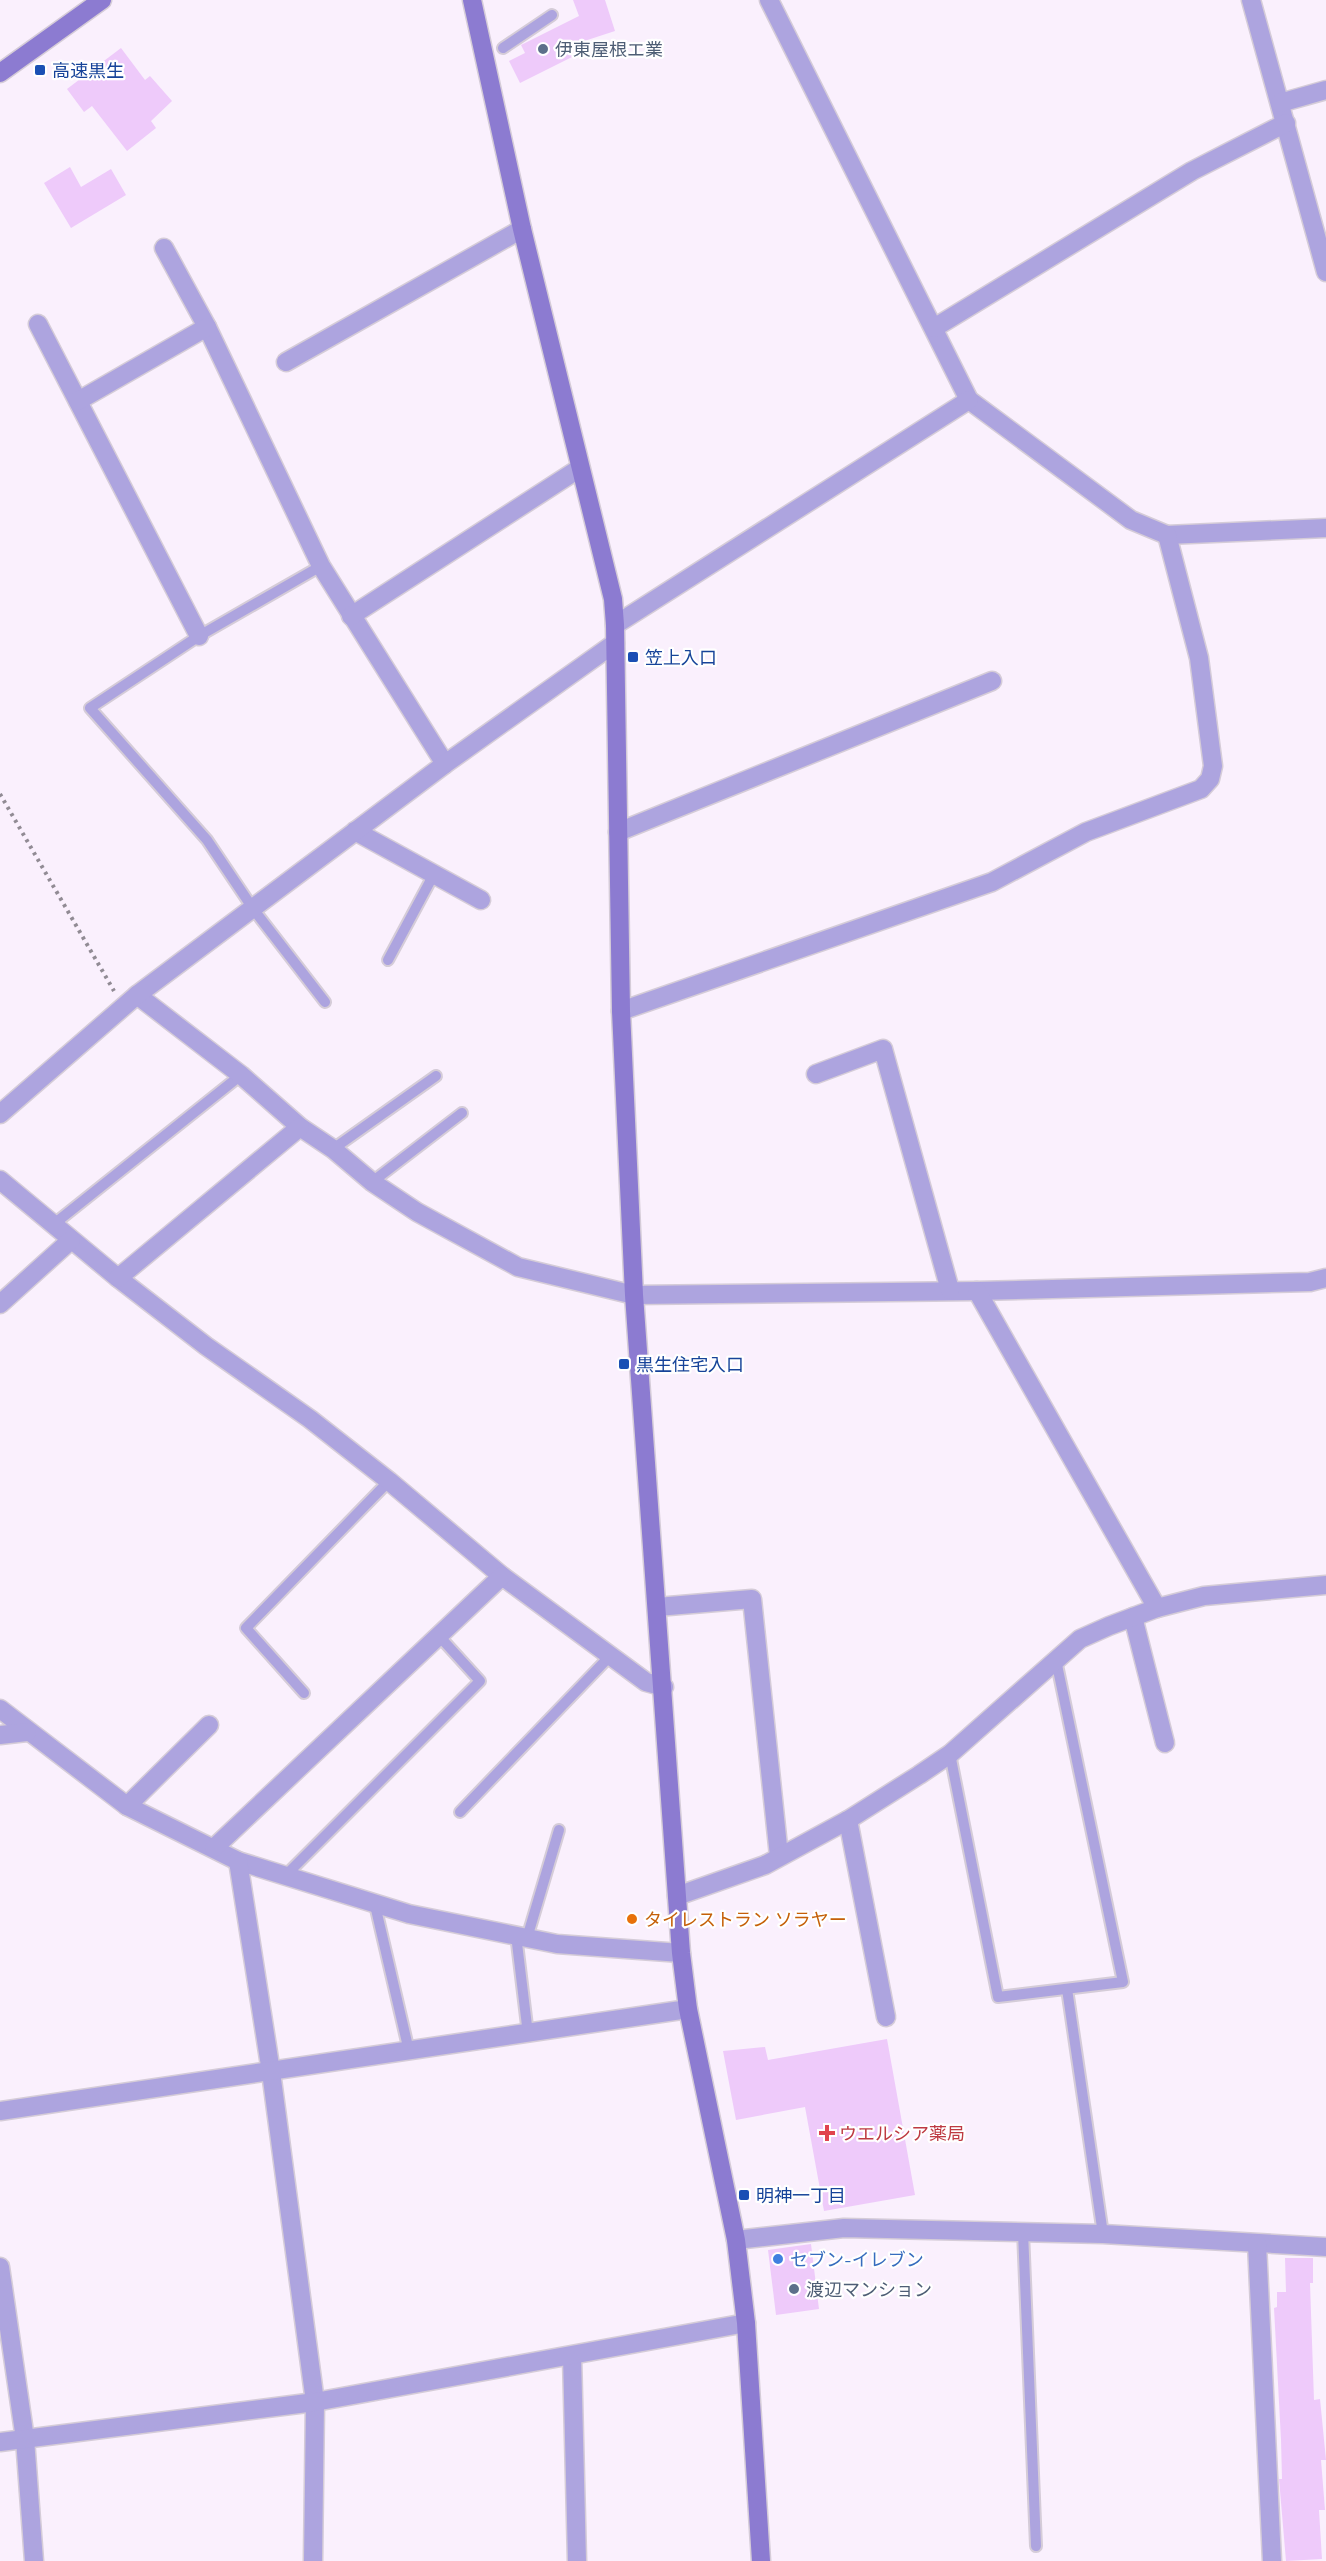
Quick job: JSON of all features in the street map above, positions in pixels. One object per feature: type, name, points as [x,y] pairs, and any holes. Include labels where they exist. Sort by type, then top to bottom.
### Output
[{"type":"street","points":[[0,73],[102,0]]},
{"type":"street","points":[[472,0],[522,228],[613,598],[621,1011],[634,1295],[664,1687],[681,1953],[688,2010],[736,2240],[746,2323],[760,2561]]},
{"type":"street","points":[[769,0],[969,400],[1131,520],[1167,535],[1326,528]]},
{"type":"street","points":[[1251,0],[1326,272]]},
{"type":"street","points":[[1280,103],[1326,90]]},
{"type":"street","points":[[934,328],[1192,171],[1286,123]]},
{"type":"street","points":[[286,362],[522,228]]},
{"type":"street","points":[[164,248],[207,327],[321,566],[445,764]]},
{"type":"street","points":[[38,324],[199,636]]},
{"type":"street","points":[[78,401],[207,327]]},
{"type":"street","points":[[615,624],[969,400]]},
{"type":"street","points":[[351,616],[580,468]]},
{"type":"street","points":[[621,1011],[992,882],[1086,832],[1200,789],[1210,779],[1213,766],[1201,669],[1167,535]]},
{"type":"street","points":[[0,1114],[137,995],[254,910],[445,764],[615,643]]},
{"type":"street","points":[[618,832],[992,681]]},
{"type":"street","points":[[356,831],[481,900]]},
{"type":"street","points":[[137,995],[241,1075],[300,1127],[333,1149],[372,1182],[417,1212],[518,1267],[634,1295],[977,1291],[1310,1282],[1326,1278]]},
{"type":"street","points":[[816,1074],[883,1049],[950,1290]]},
{"type":"street","points":[[118,1278],[300,1127]]},
{"type":"street","points":[[0,1180],[118,1278],[206,1346],[310,1419],[389,1481],[502,1576],[646,1682],[664,1687]]},
{"type":"street","points":[[0,1304],[71,1240]]},
{"type":"street","points":[[977,1291],[1157,1608]]},
{"type":"street","points":[[214,1848],[502,1576]]},
{"type":"street","points":[[677,1896],[765,1865],[848,1820],[950,1754],[1080,1639],[1157,1608],[1204,1596],[1326,1585]]},
{"type":"street","points":[[657,1607],[752,1599],[779,1856]]},
{"type":"street","points":[[1133,1617],[1165,1743]]},
{"type":"street","points":[[0,1709],[27,1732],[127,1806],[238,1861],[375,1905],[521,1937],[557,1944],[681,1953]]},
{"type":"street","points":[[127,1806],[209,1725]]},
{"type":"street","points":[[0,1735],[27,1732]]},
{"type":"street","points":[[848,1820],[886,2017]]},
{"type":"street","points":[[238,1861],[271,2072],[315,2402],[313,2561]]},
{"type":"street","points":[[0,2111],[688,2010]]},
{"type":"street","points":[[736,2240],[844,2228],[1103,2234],[1326,2247]]},
{"type":"street","points":[[1257,2244],[1272,2561]]},
{"type":"street","points":[[0,2267],[25,2439],[34,2561]]},
{"type":"street","points":[[0,2442],[315,2402],[746,2323]]},
{"type":"street","points":[[572,2356],[577,2561]]},
{"type":"lane","points":[[503,48],[552,15]]},
{"type":"lane","points":[[321,566],[199,636],[90,708],[207,840],[254,910],[325,1002]]},
{"type":"lane","points":[[388,960],[434,874]]},
{"type":"lane","points":[[54,1224],[241,1075]]},
{"type":"lane","points":[[333,1149],[436,1076]]},
{"type":"lane","points":[[372,1182],[462,1113]]},
{"type":"lane","points":[[304,1693],[246,1628],[389,1481]]},
{"type":"lane","points":[[285,1876],[480,1681],[440,1636]]},
{"type":"lane","points":[[460,1812],[610,1656]]},
{"type":"lane","points":[[950,1754],[998,1997],[1123,1982],[1056,1660]]},
{"type":"lane","points":[[528,2034],[521,1937],[559,1830]]},
{"type":"lane","points":[[375,1905],[409,2051]]},
{"type":"lane","points":[[1067,1989],[1103,2234]]},
{"type":"lane","points":[[1023,2232],[1036,2546]]},
{"type":"path","points":[[0,794],[123,1008]]},
{"type":"building","points":[[573,0],[605,0],[615,31],[569,46],[574,56],[520,83],[509,61],[525,53],[521,45],[579,16]]},
{"type":"building","points":[[121,48],[145,80],[150,76],[172,101],[151,121],[156,128],[127,151],[92,106],[84,112],[67,89]]},
{"type":"building","points":[[70,167],[81,187],[111,169],[126,195],[71,228],[44,183]]},
{"type":"building","points":[[887,2039],[915,2195],[824,2211],[805,2107],[736,2120],[723,2051],[765,2047],[768,2060]]},
{"type":"building","points":[[811,2244],[819,2309],[776,2315],[768,2250]]},
{"type":"building","points":[[1285,2258],[1313,2258],[1313,2283],[1310,2283],[1314,2400],[1320,2399],[1326,2460],[1321,2460],[1325,2510],[1319,2510],[1322,2559],[1286,2561],[1279,2479],[1282,2479],[1281,2440],[1274,2308],[1277,2307],[1277,2292],[1286,2292]]},
{"type":"place","name":"伊東屋根エ業","points":[[543,49]]},
{"type":"place","name":"高速黒生","points":[[40,70]]},
{"type":"place","name":"笠上入口","points":[[633,657]]},
{"type":"place","name":"黒生住宅入口","points":[[624,1364]]},
{"type":"place","name":"タイレストラン ソラヤー","points":[[632,1919]]},
{"type":"place","name":"ウエルシア薬局","points":[[827,2133]]},
{"type":"place","name":"明神一丁目","points":[[744,2195]]},
{"type":"place","name":"セブン-イレブン","points":[[778,2259]]},
{"type":"place","name":"渡辺マンション","points":[[794,2289]]}]
